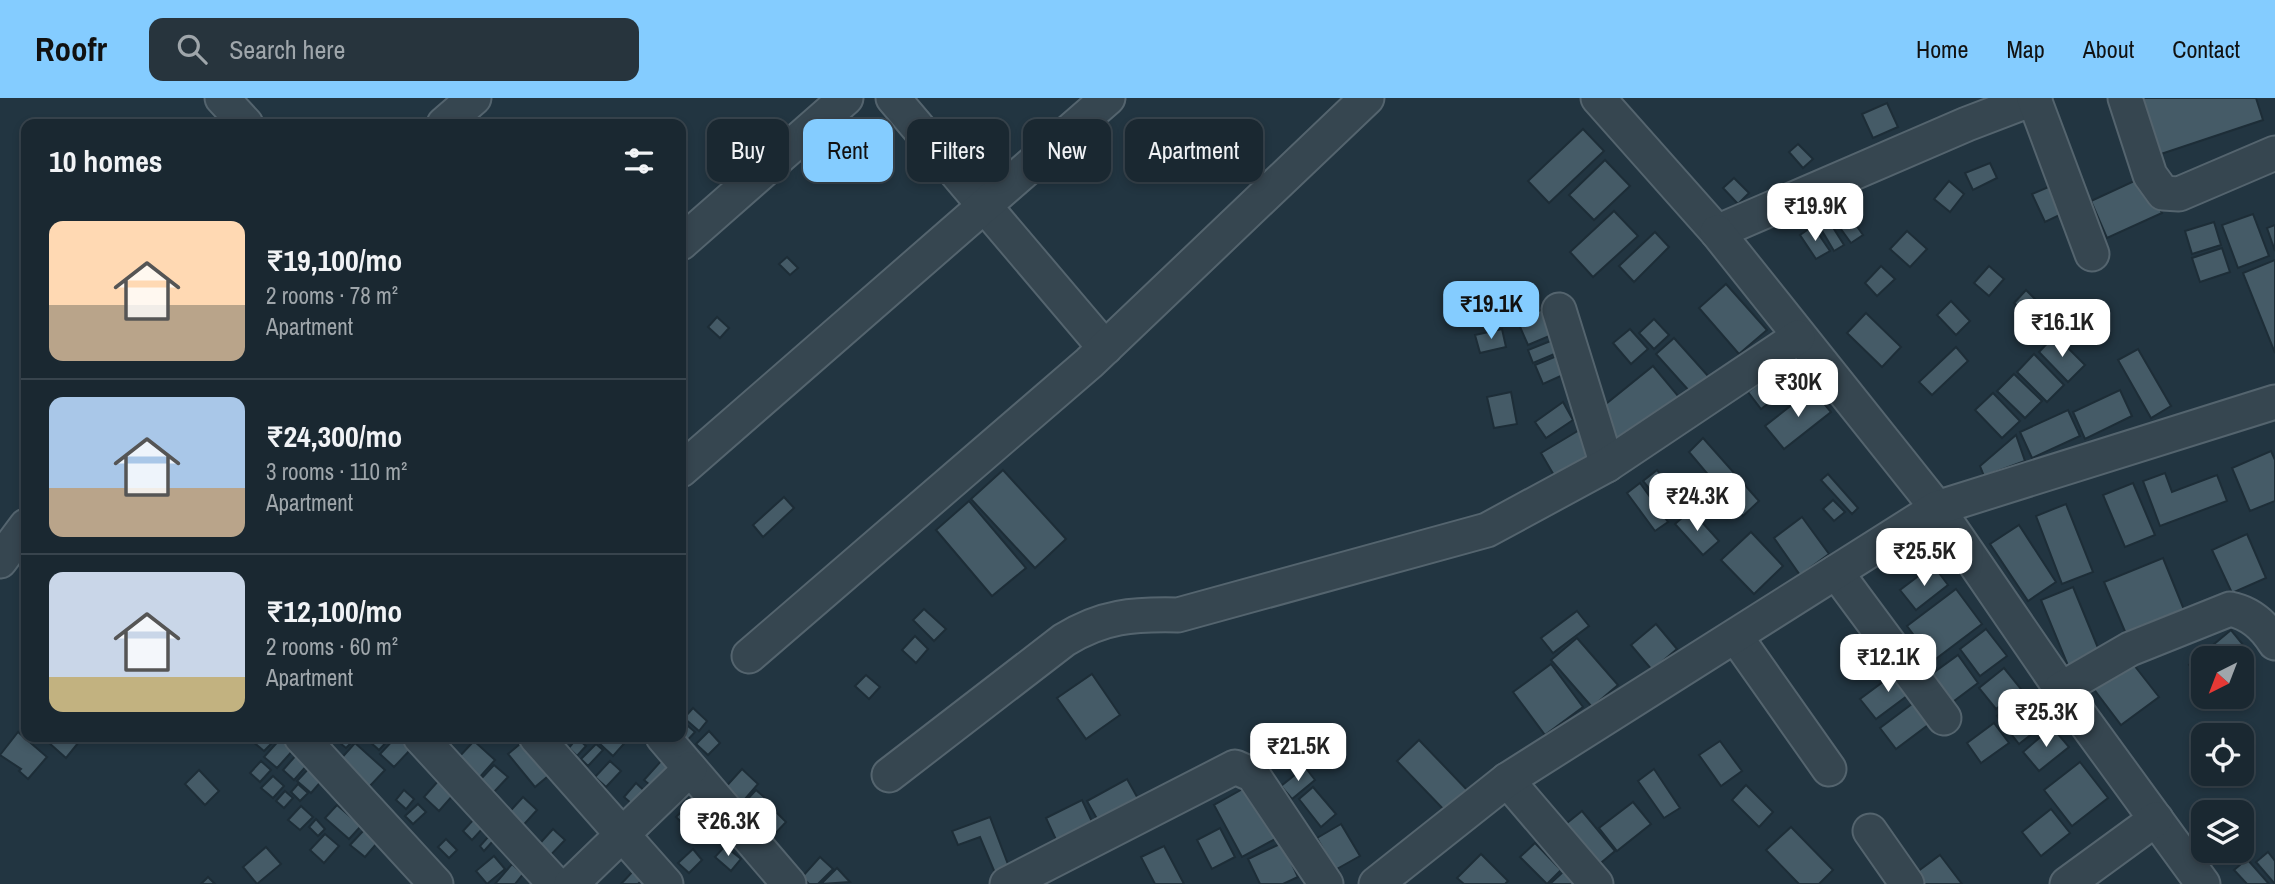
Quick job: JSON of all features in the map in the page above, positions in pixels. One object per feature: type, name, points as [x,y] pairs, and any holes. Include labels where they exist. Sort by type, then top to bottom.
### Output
[{"type":"street","points":[[222,98],[241,119]]},
{"type":"street","points":[[450,119],[474,98]]},
{"type":"street","points":[[686,239],[846,98]]},
{"type":"street","points":[[892,98],[1105,348]]},
{"type":"street","points":[[686,466],[1108,98]]},
{"type":"street","points":[[749,656],[1105,348],[1367,98]]},
{"type":"street","points":[[1598,98],[1717,232],[1798,337],[1937,508],[2060,689],[2203,884]]},
{"type":"street","points":[[1717,232],[1962,111],[2034,98],[2092,254]]},
{"type":"street","points":[[2125,98],[2150,175],[2162,192],[2179,194],[2275,153]]},
{"type":"street","points":[[1559,310],[1607,465]]},
{"type":"street","points":[[889,775],[1064,640],[1090,624],[1136,614],[1178,615],[1487,530],[1607,465],[1798,337]]},
{"type":"street","points":[[1376,884],[1507,780],[1937,508],[2275,402]]},
{"type":"street","points":[[0,561],[21,534]]},
{"type":"street","points":[[1836,572],[1944,718]]},
{"type":"street","points":[[2060,689],[2130,649],[2230,609],[2245,612],[2273,637]]},
{"type":"street","points":[[1735,637],[1829,769]]},
{"type":"street","points":[[305,742],[436,884]]},
{"type":"street","points":[[425,742],[555,884]]},
{"type":"street","points":[[540,742],[666,884]]},
{"type":"street","points":[[667,742],[789,884]]},
{"type":"street","points":[[1007,884],[1235,767],[1253,775],[1326,884]]},
{"type":"street","points":[[571,884],[690,769]]},
{"type":"street","points":[[1507,780],[1596,884]]},
{"type":"street","points":[[2067,884],[2156,819]]},
{"type":"street","points":[[1870,831],[1907,884]]},
{"type":"building","points":[[2135,98],[2256,98],[2263,120],[2155,156]]},
{"type":"building","points":[[1887,103],[1898,127],[1873,138],[1862,114]]},
{"type":"building","points":[[1583,129],[1604,151],[1549,203],[1528,181]]},
{"type":"building","points":[[1798,144],[1813,159],[1803,168],[1789,152]]},
{"type":"building","points":[[1605,160],[1630,186],[1594,220],[1569,195]]},
{"type":"building","points":[[1990,163],[1997,178],[1973,190],[1965,173]]},
{"type":"building","points":[[2145,176],[2162,213],[2107,238],[2091,201]]},
{"type":"building","points":[[1734,178],[1749,193],[1738,204],[1723,188]]},
{"type":"building","points":[[1949,181],[1964,194],[1950,212],[1934,199]]},
{"type":"building","points":[[2053,185],[2066,212],[2045,222],[2032,194]]},
{"type":"building","points":[[1842,205],[1863,235],[1851,243],[1830,214]]},
{"type":"building","points":[[1614,211],[1638,236],[1593,277],[1570,252]]},
{"type":"building","points":[[2253,214],[2269,256],[2238,268],[2222,225]]},
{"type":"building","points":[[1827,218],[1844,245],[1834,251],[1818,224]]},
{"type":"building","points":[[2214,222],[2221,245],[2192,254],[2185,231]]},
{"type":"building","points":[[2275,225],[2275,251],[2267,228]]},
{"type":"building","points":[[1813,226],[1830,251],[1816,259],[1800,235]]},
{"type":"building","points":[[1907,231],[1927,249],[1910,267],[1890,249]]},
{"type":"building","points":[[1655,232],[1669,247],[1634,282],[1619,266]]},
{"type":"building","points":[[2222,248],[2230,272],[2200,282],[2192,258]]},
{"type":"building","points":[[787,257],[798,268],[790,275],[779,264]]},
{"type":"building","points":[[2275,260],[2275,353],[2243,273]]},
{"type":"building","points":[[1881,266],[1895,279],[1877,296],[1865,283]]},
{"type":"building","points":[[1989,266],[2004,279],[1989,296],[1974,283]]},
{"type":"building","points":[[1492,282],[1507,304],[1489,315],[1475,293]]},
{"type":"building","points":[[1726,284],[1767,330],[1739,354],[1699,308]]},
{"type":"building","points":[[2026,290],[2042,306],[2031,318],[2014,303]]},
{"type":"building","points":[[1951,301],[1970,321],[1956,335],[1937,315]]},
{"type":"building","points":[[1548,307],[1559,332],[1528,345],[1517,320]]},
{"type":"building","points":[[1866,313],[1901,347],[1882,367],[1847,333]]},
{"type":"building","points":[[717,317],[729,328],[720,338],[708,327]]},
{"type":"building","points":[[1654,319],[1669,335],[1654,349],[1639,333]]},
{"type":"building","points":[[1502,329],[1506,347],[1480,353],[1475,335]]},
{"type":"building","points":[[1630,329],[1648,349],[1631,364],[1613,343]]},
{"type":"building","points":[[2055,335],[2085,365],[2068,382],[2039,352]]},
{"type":"building","points":[[1558,338],[1564,350],[1533,363],[1528,350]]},
{"type":"building","points":[[1674,338],[1709,377],[1691,393],[1656,354]]},
{"type":"building","points":[[1956,347],[1968,361],[1932,395],[1919,382]]},
{"type":"building","points":[[2138,349],[2171,406],[2151,418],[2118,360]]},
{"type":"building","points":[[1564,353],[1572,371],[1543,384],[1535,365]]},
{"type":"building","points":[[2034,354],[2064,385],[2047,402],[2017,372]]},
{"type":"building","points":[[1653,366],[1679,397],[1622,444],[1596,412]]},
{"type":"building","points":[[1780,367],[1794,384],[1761,409],[1748,392]]},
{"type":"building","points":[[2014,374],[2042,401],[2025,418],[1997,391]]},
{"type":"building","points":[[1812,389],[1831,412],[1784,449],[1765,426]]},
{"type":"building","points":[[2120,390],[2132,416],[2085,439],[2073,412]]},
{"type":"building","points":[[1511,392],[1517,424],[1494,428],[1487,397]]},
{"type":"building","points":[[1993,393],[2020,421],[2002,438],[1975,410]]},
{"type":"building","points":[[1563,402],[1573,420],[1546,438],[1535,422]]},
{"type":"building","points":[[2068,410],[2080,436],[2032,458],[2020,432]]},
{"type":"building","points":[[1581,429],[1595,452],[1555,477],[1541,453]]},
{"type":"building","points":[[2016,435],[2025,461],[1984,476],[1980,466]]},
{"type":"building","points":[[1703,438],[1759,501],[1743,516],[1689,452]]},
{"type":"building","points":[[2271,451],[2275,460],[2275,501],[2250,511],[2232,468]]},
{"type":"building","points":[[1003,470],[1066,539],[1035,568],[971,499]]},
{"type":"building","points":[[1657,470],[1685,504],[1671,515],[1643,481]]},
{"type":"building","points":[[2165,473],[2172,492],[2217,475],[2227,501],[2160,526],[2143,481]]},
{"type":"building","points":[[1828,474],[1858,508],[1852,514],[1821,480]]},
{"type":"building","points":[[1640,483],[1668,522],[1655,531],[1627,493]]},
{"type":"building","points":[[2133,483],[2155,535],[2125,547],[2103,495]]},
{"type":"building","points":[[784,497],[794,508],[763,537],[753,525]]},
{"type":"building","points":[[1833,500],[1845,512],[1834,521],[1823,509]]},
{"type":"building","points":[[969,501],[1026,568],[992,596],[936,530]]},
{"type":"building","points":[[2066,504],[2093,572],[2062,584],[2036,516]]},
{"type":"building","points":[[1691,510],[1719,541],[1703,555],[1675,524]]},
{"type":"building","points":[[1802,517],[1829,554],[1800,575],[1774,538]]},
{"type":"building","points":[[2019,525],[2056,582],[2028,601],[1990,544]]},
{"type":"building","points":[[1751,532],[1783,566],[1754,594],[1721,560]]},
{"type":"building","points":[[2247,534],[2266,578],[2232,593],[2212,550]]},
{"type":"building","points":[[2163,558],[2187,617],[2129,641],[2104,582]]},
{"type":"building","points":[[1933,565],[1948,585],[1916,610],[1900,590]]},
{"type":"building","points":[[2073,587],[2103,660],[2071,673],[2041,600]]},
{"type":"building","points":[[1956,589],[1982,624],[1933,661],[1907,626]]},
{"type":"building","points":[[924,609],[946,629],[934,641],[913,620]]},
{"type":"building","points":[[1577,611],[1589,626],[1553,653],[1541,638]]},
{"type":"building","points":[[1656,624],[1677,649],[1652,670],[1631,645]]},
{"type":"building","points":[[1986,629],[2007,656],[1980,676],[1960,649]]},
{"type":"building","points":[[2231,630],[2244,646],[2212,646]]},
{"type":"building","points":[[915,636],[928,649],[916,663],[902,650]]},
{"type":"building","points":[[1577,638],[1618,685],[1592,707],[1551,660]]},
{"type":"building","points":[[1958,655],[1978,683],[1950,704],[1929,676]]},
{"type":"building","points":[[2130,660],[2159,697],[2121,725],[2093,688]]},
{"type":"building","points":[[1551,664],[1583,707],[1545,735],[1513,692]]},
{"type":"building","points":[[2004,668],[2021,689],[1996,709],[1979,688]]},
{"type":"building","points":[[1899,670],[1915,690],[1876,719],[1860,699]]},
{"type":"building","points":[[1092,674],[1120,715],[1086,739],[1057,698]]},
{"type":"building","points":[[866,675],[880,687],[869,699],[855,686]]},
{"type":"building","points":[[1920,698],[1936,719],[1896,749],[1880,728]]},
{"type":"building","points":[[2021,698],[2042,726],[2019,744],[1997,716]]},
{"type":"building","points":[[693,708],[707,721],[699,731],[686,720]]},
{"type":"building","points":[[1994,723],[2009,743],[1981,763],[1967,743]]},
{"type":"building","points":[[686,724],[695,732],[686,742]]},
{"type":"building","points":[[2052,727],[2069,747],[2039,771],[2023,752]]},
{"type":"building","points":[[709,731],[720,743],[708,755],[696,744]]},
{"type":"building","points":[[18,732],[21,735],[21,742],[30,742],[47,757],[28,779],[19,771],[21,769],[0,755]]},
{"type":"building","points":[[1419,740],[1470,793],[1448,814],[1397,761]]},
{"type":"building","points":[[1720,741],[1742,771],[1721,786],[1699,755]]},
{"type":"building","points":[[48,742],[79,742],[66,758]]},
{"type":"building","points":[[253,742],[273,742],[264,751]]},
{"type":"building","points":[[278,742],[288,742],[295,748],[277,768],[264,757]]},
{"type":"building","points":[[339,742],[352,742],[346,748]]},
{"type":"building","points":[[370,742],[386,742],[379,750]]},
{"type":"building","points":[[391,742],[402,742],[411,749],[394,767],[380,754]]},
{"type":"building","points":[[475,742],[495,760],[479,778],[457,759]]},
{"type":"building","points":[[522,742],[528,742],[553,772],[535,787],[508,754]]},
{"type":"building","points":[[574,742],[582,742],[586,746],[577,756],[569,748]]},
{"type":"building","points":[[602,742],[626,742],[613,756],[600,744]]},
{"type":"building","points":[[355,743],[385,770],[368,788],[338,762]]},
{"type":"building","points":[[596,744],[603,750],[588,766],[581,759]]},
{"type":"building","points":[[298,753],[309,763],[294,780],[283,770]]},
{"type":"building","points":[[662,760],[675,771],[657,791],[644,780]]},
{"type":"building","points":[[261,761],[271,770],[260,782],[250,773]]},
{"type":"building","points":[[610,761],[621,771],[606,787],[595,777]]},
{"type":"building","points":[[2080,762],[2108,798],[2072,826],[2044,790]]},
{"type":"building","points":[[312,765],[325,777],[311,793],[297,781]]},
{"type":"building","points":[[494,765],[508,777],[493,793],[480,780]]},
{"type":"building","points":[[1305,767],[1315,780],[1292,799],[1281,786]]},
{"type":"building","points":[[742,769],[758,784],[739,806],[722,791]]},
{"type":"building","points":[[1654,769],[1680,808],[1664,818],[1638,781]]},
{"type":"building","points":[[199,770],[219,791],[205,805],[185,784]]},
{"type":"building","points":[[273,776],[284,786],[273,798],[261,788]]},
{"type":"building","points":[[1127,779],[1145,811],[1105,833],[1087,801]]},
{"type":"building","points":[[439,780],[454,794],[439,811],[424,797]]},
{"type":"building","points":[[636,783],[651,797],[639,810],[624,797]]},
{"type":"building","points":[[298,784],[308,793],[300,801],[291,792]]},
{"type":"building","points":[[1746,785],[1773,812],[1759,827],[1732,800]]},
{"type":"building","points":[[1248,786],[1277,838],[1242,857],[1214,805]]},
{"type":"building","points":[[1313,787],[1336,814],[1321,827],[1299,799]]},
{"type":"building","points":[[404,790],[414,799],[406,809],[396,800]]},
{"type":"building","points":[[756,790],[772,804],[760,819],[743,804]]},
{"type":"building","points":[[285,791],[293,798],[284,808],[276,801]]},
{"type":"building","points":[[523,797],[537,810],[518,831],[503,819]]},
{"type":"building","points":[[693,800],[712,820],[696,836],[676,817]]},
{"type":"building","points":[[1082,800],[1094,826],[1058,844],[1046,818]]},
{"type":"building","points":[[1633,802],[1651,824],[1617,851],[1599,828]]},
{"type":"building","points":[[418,804],[426,812],[413,824],[405,816]]},
{"type":"building","points":[[337,805],[361,826],[349,839],[325,818]]},
{"type":"building","points":[[301,806],[313,817],[300,830],[288,820]]},
{"type":"building","points":[[2051,809],[2070,833],[2041,856],[2022,832]]},
{"type":"building","points":[[775,811],[786,822],[773,836],[761,825]]},
{"type":"building","points":[[1582,811],[1615,851],[1596,867],[1562,827]]},
{"type":"building","points":[[990,817],[1009,867],[995,873],[980,837],[958,845],[952,831]]},
{"type":"building","points":[[316,819],[325,829],[318,836],[309,827]]},
{"type":"building","points":[[474,819],[483,828],[472,840],[463,831]]},
{"type":"building","points":[[1341,824],[1360,856],[1335,870],[1317,838]]},
{"type":"building","points":[[1791,827],[1833,870],[1819,884],[1799,884],[1766,850]]},
{"type":"building","points":[[1220,828],[1235,857],[1212,869],[1197,840]]},
{"type":"building","points":[[553,829],[565,840],[545,861],[533,851]]},
{"type":"building","points":[[364,830],[378,842],[365,857],[350,845]]},
{"type":"building","points":[[325,834],[339,846],[324,863],[310,850]]},
{"type":"building","points":[[488,837],[493,841],[484,851],[480,846]]},
{"type":"building","points":[[446,839],[457,850],[449,858],[438,847]]},
{"type":"building","points":[[1282,843],[1298,877],[1283,884],[1260,884],[1248,859]]},
{"type":"building","points":[[1535,843],[1561,870],[1547,884],[1520,857]]},
{"type":"building","points":[[725,846],[741,859],[731,871],[715,857]]},
{"type":"building","points":[[1164,846],[1184,884],[1155,884],[1141,857]]},
{"type":"building","points":[[266,847],[281,864],[257,884],[243,867]]},
{"type":"building","points":[[693,849],[702,860],[689,873],[678,863]]},
{"type":"building","points":[[2268,852],[2275,861],[2275,884],[2256,862]]},
{"type":"building","points":[[1481,854],[1508,881],[1505,884],[1464,884],[1457,878]]},
{"type":"building","points":[[1940,855],[1962,884],[1920,884],[1913,875]]},
{"type":"building","points":[[494,856],[505,869],[487,884],[476,871]]},
{"type":"building","points":[[820,857],[833,869],[818,884],[809,884],[802,877]]},
{"type":"building","points":[[2242,863],[2251,863],[2269,884],[2247,884],[2234,870]]},
{"type":"building","points":[[512,864],[523,874],[515,884],[495,884]]},
{"type":"building","points":[[636,868],[645,877],[638,884],[621,884]]},
{"type":"building","points":[[837,868],[850,882],[821,884]]},
{"type":"building","points":[[1564,871],[1578,884],[1550,884]]},
{"type":"building","points":[[208,877],[215,884],[201,884]]}]
